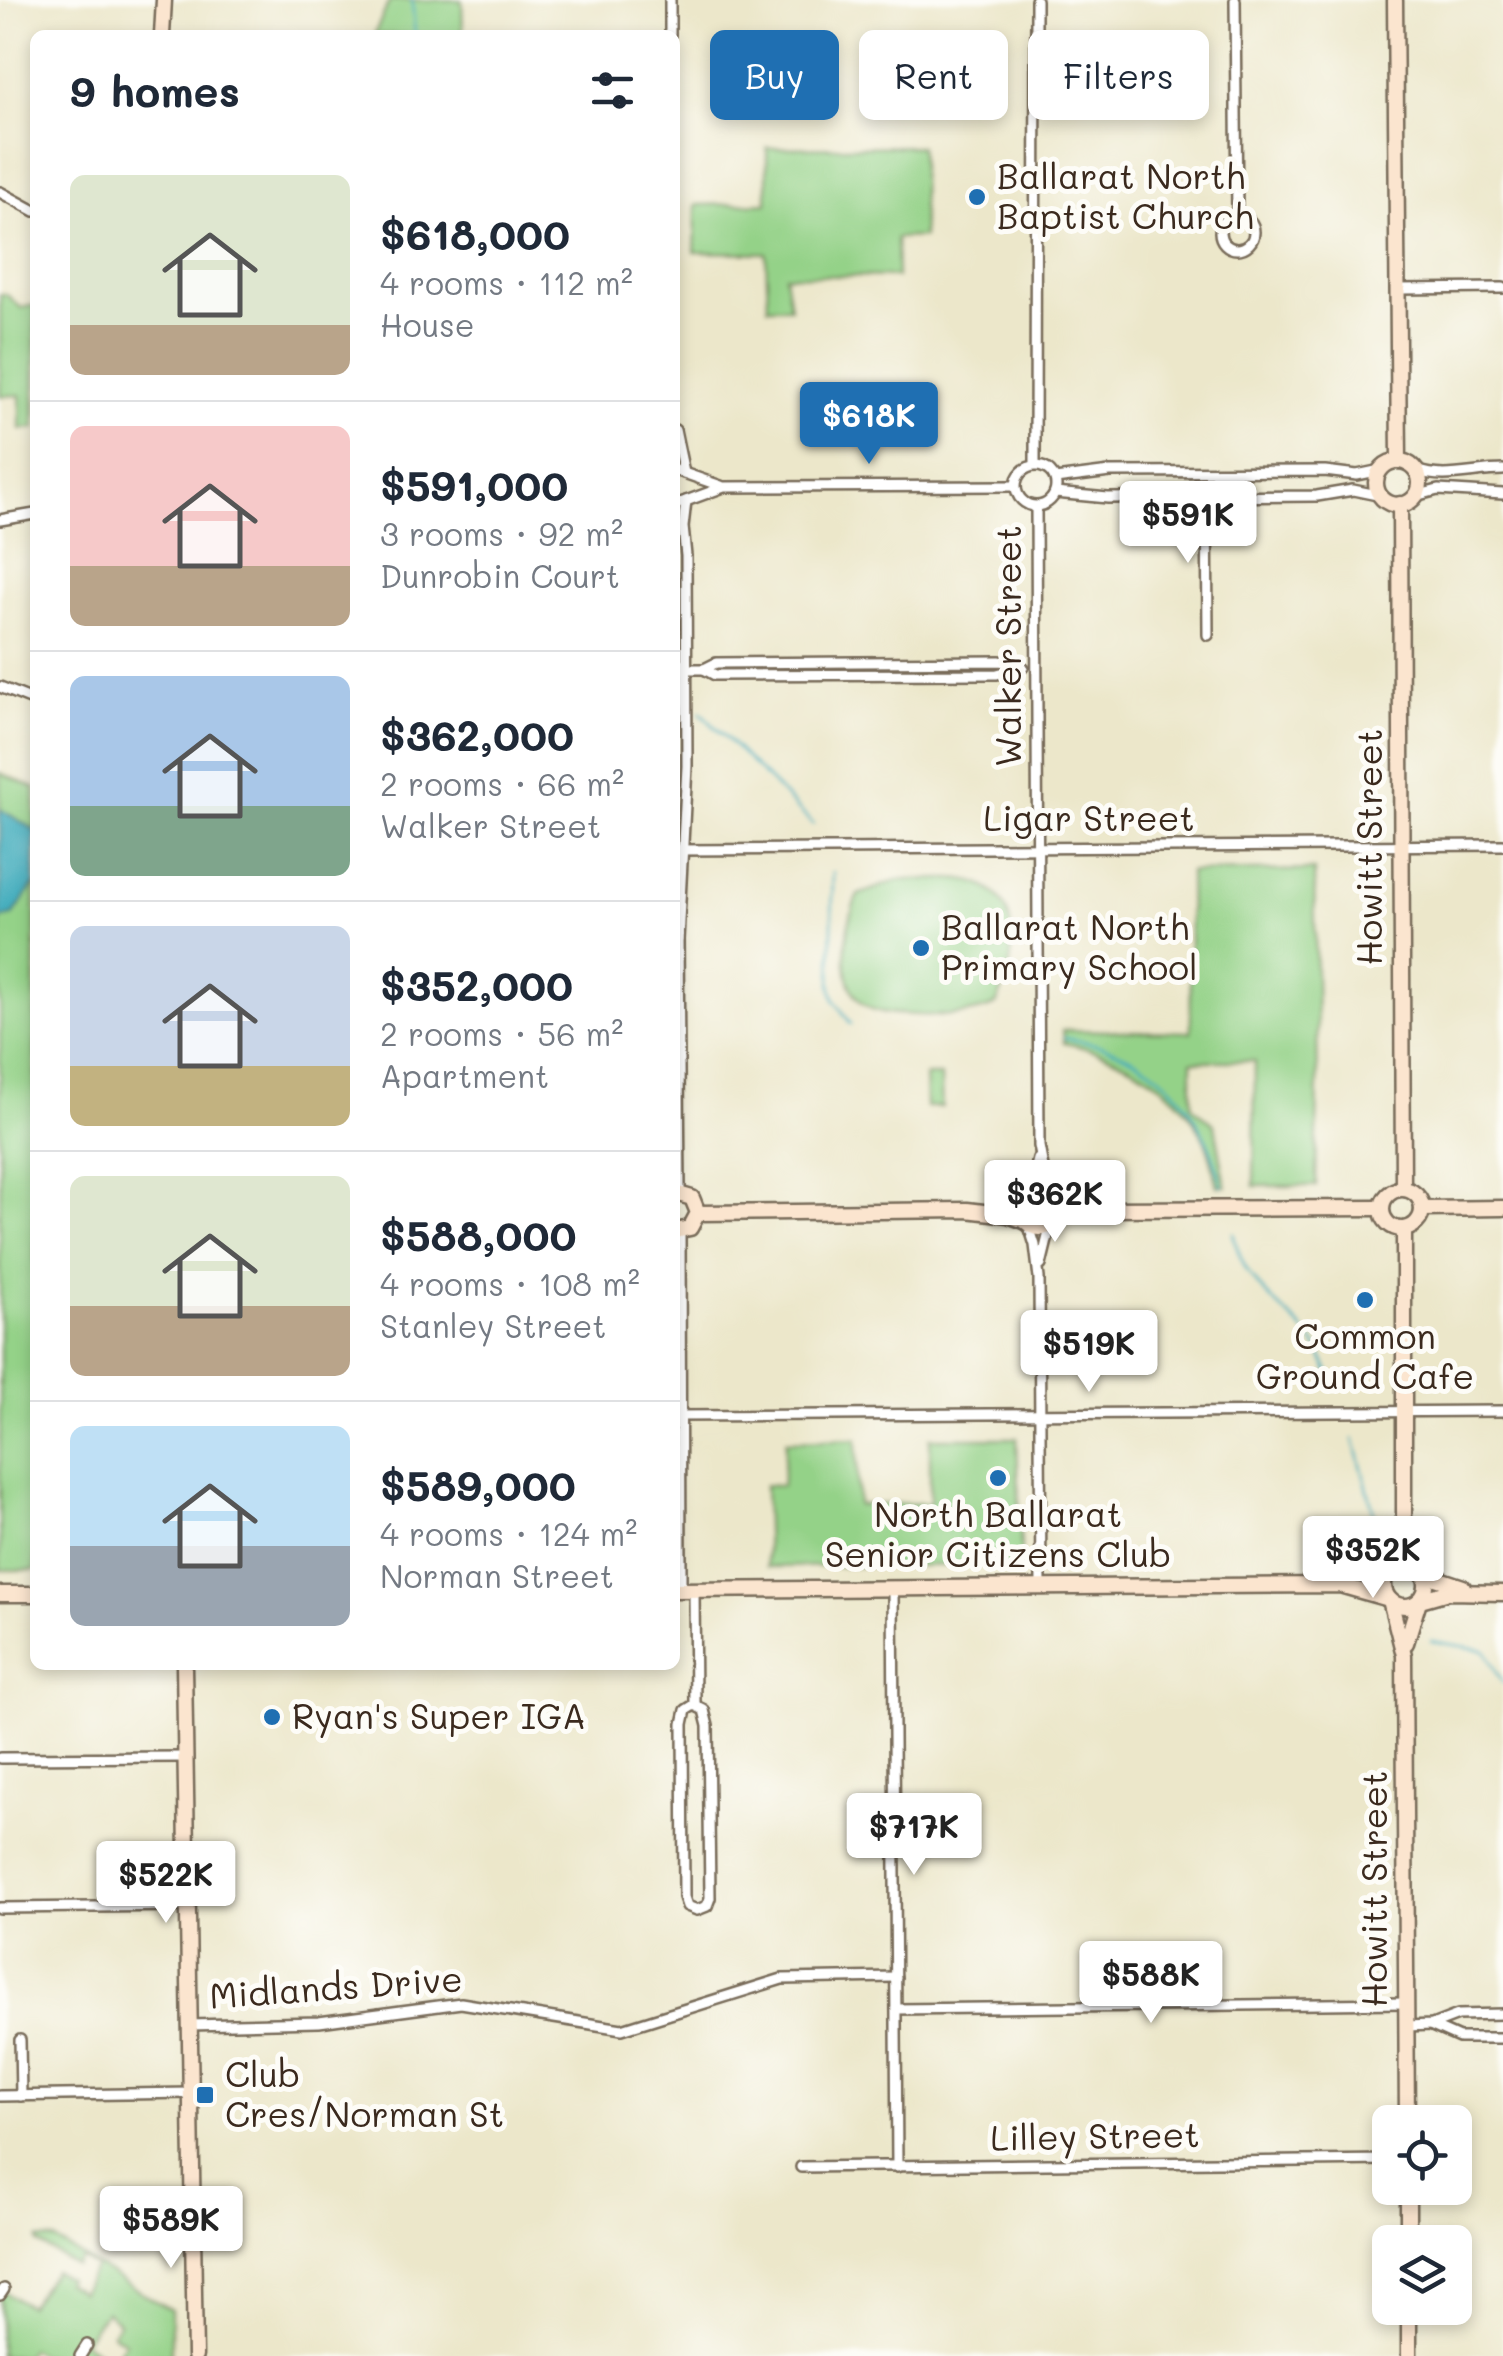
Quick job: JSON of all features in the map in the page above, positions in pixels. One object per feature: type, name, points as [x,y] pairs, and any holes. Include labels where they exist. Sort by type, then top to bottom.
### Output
[{"type":"street","points":[[162,30],[164,0]]},
{"type":"street","points":[[670,0],[670,30]]},
{"type":"street","points":[[1035,465],[1036,0]]},
{"type":"street","points":[[1235,0],[1237,216]]},
{"type":"street","points":[[1395,0],[1400,461]]},
{"type":"street","points":[[0,192],[30,208]]},
{"type":"street","points":[[1398,289],[1503,288]]},
{"type":"street","points":[[1055,480],[1110,472],[1325,471],[1357,475],[1400,461]]},
{"type":"street","points":[[1400,461],[1416,470],[1443,476],[1472,470],[1503,470]]},
{"type":"street","points":[[1035,465],[1048,469],[1055,480],[1055,493],[1048,503],[1036,506],[1019,498],[1015,486],[1023,470],[1035,465]]},
{"type":"street","points":[[1381,470],[1377,483],[1382,496]]},
{"type":"street","points":[[1415,496],[1420,482],[1416,470]]},
{"type":"street","points":[[682,472],[724,487]]},
{"type":"street","points":[[680,834],[688,702],[683,527],[692,484],[682,472]]},
{"type":"street","points":[[680,504],[724,487],[1015,486]]},
{"type":"street","points":[[1055,493],[1108,498],[1318,496],[1352,490],[1400,504],[1434,490],[1503,494]]},
{"type":"street","points":[[1207,497],[1208,635]]},
{"type":"street","name":"Howitt Street","points":[[1400,504],[1404,1188]]},
{"type":"street","name":"Walker Street","points":[[1036,506],[1040,1146],[1045,1178],[1053,1197]]},
{"type":"street","points":[[0,520],[30,515]]},
{"type":"street","points":[[680,669],[704,669],[716,663],[981,661],[1037,667]]},
{"type":"street","points":[[0,687],[30,699]]},
{"type":"street","points":[[680,702],[688,702]]},
{"type":"street","name":"Ligar Street","points":[[680,850],[1503,845]]},
{"type":"street","name":"Walker Street","points":[[1028,1196],[1040,1146]]},
{"type":"street","points":[[1404,1188],[1419,1197],[1422,1209],[1417,1222],[1404,1229],[1390,1224],[1382,1208],[1388,1195],[1404,1188]]},
{"type":"street","points":[[967,1210],[1015,1202],[1042,1192],[1094,1209],[1382,1208]]},
{"type":"street","points":[[680,1194],[692,1198],[698,1213],[693,1226],[680,1231]]},
{"type":"street","points":[[1028,1196],[1022,1210],[1035,1245],[1039,1278],[1041,1588]]},
{"type":"street","points":[[1039,1278],[1058,1210],[1053,1197]]},
{"type":"street","points":[[1422,1209],[1503,1208]]},
{"type":"street","points":[[698,1213],[967,1210],[1006,1215],[1039,1228],[1094,1209]]},
{"type":"street","points":[[1390,1599],[1384,1585],[1392,1569],[1404,1519],[1404,1229]]},
{"type":"street","points":[[680,1416],[1503,1412]]},
{"type":"street","points":[[680,1486],[683,1590],[695,1705]]},
{"type":"street","points":[[1404,1519],[1426,1587],[1419,1600]]},
{"type":"street","points":[[1340,1586],[1368,1580],[1406,1564],[1473,1590]]},
{"type":"street","points":[[683,1590],[1340,1586],[1360,1588],[1405,1606],[1440,1593],[1503,1593]]},
{"type":"street","points":[[893,1589],[897,2167]]},
{"type":"street","points":[[0,1594],[30,1594]]},
{"type":"street","name":"Howitt Street","points":[[1390,1599],[1404,1655],[1407,2105]]},
{"type":"street","name":"Howitt Street","points":[[1404,1655],[1419,1600]]},
{"type":"street","points":[[184,1670],[195,2356]]},
{"type":"street","points":[[695,1705],[704,1710],[708,1726],[710,1898],[699,1910],[689,1907],[684,1896],[682,1728],[684,1712],[695,1705]]},
{"type":"street","points":[[0,1758],[185,1757]]},
{"type":"street","points":[[0,1908],[187,1906]]},
{"type":"street","name":"Midlands Drive","points":[[189,2025],[319,2022],[461,2002],[622,2028],[782,1979],[896,1977]]},
{"type":"street","points":[[896,2009],[1406,2003]]},
{"type":"street","points":[[1406,2026],[1429,2026],[1458,2014],[1503,2014]]},
{"type":"street","points":[[1429,2026],[1455,2037],[1503,2038]]},
{"type":"street","points":[[20,2040],[21,2096]]},
{"type":"street","points":[[0,2096],[190,2093]]},
{"type":"street","name":"Lilley Street","points":[[800,2167],[1372,2160]]},
{"type":"street","points":[[1409,2325],[1410,2356]]},
{"type":"street","points":[[80,2356],[88,2345]]},
{"type":"green space","points":[[390,0],[462,0],[463,30],[376,30]]},
{"type":"green space","points":[[920,146],[923,237],[896,238],[897,277],[785,275],[790,307],[768,307],[766,253],[695,252],[696,205],[767,203],[767,148]]},
{"type":"green space","points":[[0,294],[6,294],[21,308],[30,306],[30,428],[20,429],[20,395],[0,396]]},
{"type":"green space","points":[[0,773],[30,786],[30,1570],[0,1570]]},
{"type":"green space","points":[[1314,870],[1316,1186],[1254,1186],[1255,1061],[1192,1061],[1192,1106],[1215,1125],[1226,1186],[1218,1186],[1205,1141],[1181,1104],[1165,1088],[1127,1064],[1064,1043],[1063,1030],[1191,1032],[1189,872]]},
{"type":"green space","points":[[898,880],[969,881],[997,895],[1006,909],[1012,949],[996,1005],[958,1014],[919,1015],[877,1011],[860,1000],[847,973],[846,939],[853,908],[858,895]]},
{"type":"green space","points":[[925,1076],[941,1076],[942,1107],[926,1107]]},
{"type":"green space","points":[[930,1438],[1017,1438],[1021,1550],[1018,1565],[767,1567],[765,1485],[782,1486],[786,1441],[857,1439],[858,1505],[930,1503]]},
{"type":"green space","points":[[38,2239],[54,2240],[171,2310],[171,2356],[116,2356],[125,2342],[112,2333],[119,2323],[106,2311],[83,2342],[104,2356],[41,2356],[30,2349],[25,2356],[0,2356],[0,2289],[29,2306],[54,2271],[81,2292],[96,2267],[81,2259],[76,2266],[38,2243]]},
{"type":"water","points":[[0,809],[30,827],[30,890],[13,916],[0,919]]},
{"type":"waterway","points":[[412,0],[415,30]]},
{"type":"waterway","points":[[700,712],[813,824]]},
{"type":"waterway","points":[[833,873],[831,984],[835,1001],[851,1024]]},
{"type":"waterway","points":[[1064,1038],[1124,1054],[1169,1084],[1201,1128],[1222,1186]]},
{"type":"waterway","points":[[1233,1233],[1246,1268],[1264,1293],[1311,1339],[1335,1388]]},
{"type":"waterway","points":[[1354,1439],[1383,1560]]},
{"type":"waterway","points":[[1431,1641],[1485,1650],[1503,1683]]},
{"type":"place","name":"Ballarat North Baptist Church","points":[[977,197]]},
{"type":"place","name":"Ballarat North Primary School","points":[[921,948]]},
{"type":"place","name":"Common Ground Cafe","points":[[1365,1300]]},
{"type":"place","name":"North Ballarat Senior Citizens Club","points":[[998,1478]]},
{"type":"place","name":"Ryan's Super IGA","points":[[272,1717]]},
{"type":"place","name":"Club Cres/Norman St","points":[[205,2095]]}]
